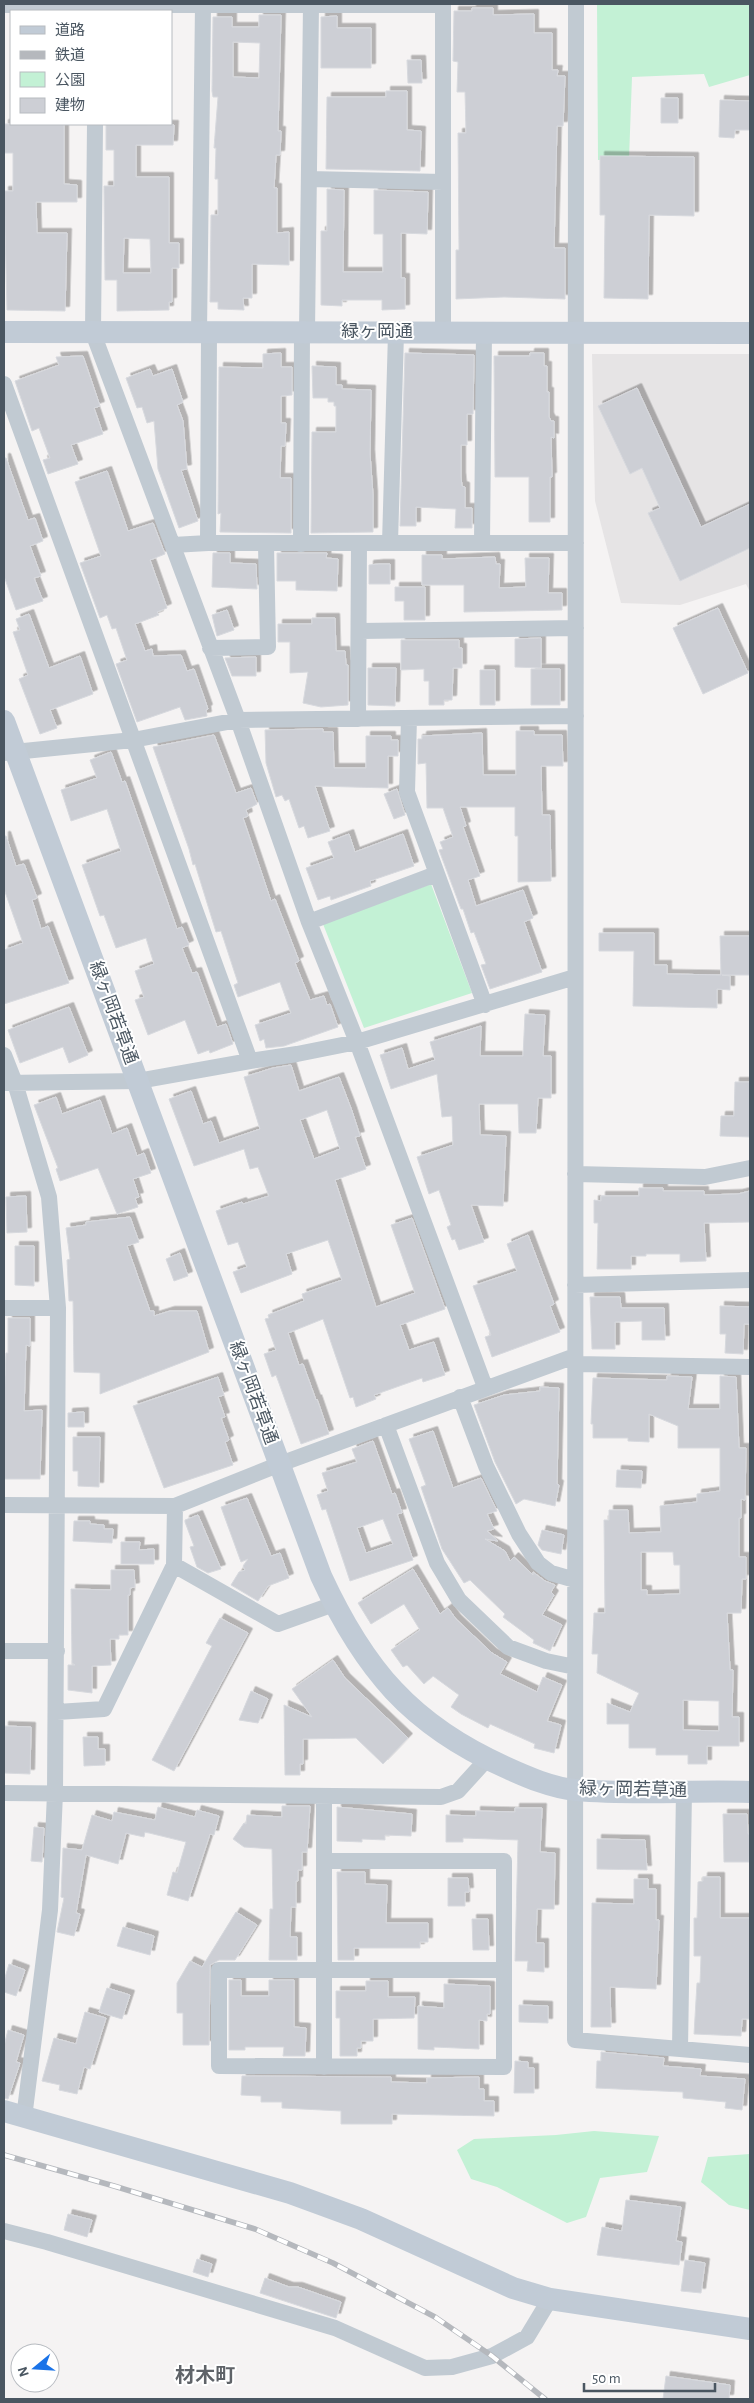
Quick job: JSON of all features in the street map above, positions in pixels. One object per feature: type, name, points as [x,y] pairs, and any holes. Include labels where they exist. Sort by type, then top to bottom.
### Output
[{"type":"street","points":[[4,5],[443,4],[443,332]]},
{"type":"street","points":[[576,4],[575,2040],[750,2055]]},
{"type":"street","points":[[208,543],[204,333],[214,5]]},
{"type":"street","points":[[301,544],[311,5]]},
{"type":"street","points":[[94,125],[93,334],[238,720],[309,922],[357,1042],[485,1388]]},
{"type":"street","points":[[309,179],[443,182]]},
{"type":"street","name":"緑ヶ岡通","points":[[4,332],[93,334],[305,332],[750,333]]},
{"type":"street","points":[[482,543],[484,332]]},
{"type":"street","points":[[390,543],[396,333]]},
{"type":"street","points":[[4,384],[250,1060]]},
{"type":"street","points":[[173,545],[208,543],[576,543]]},
{"type":"street","points":[[210,648],[268,647],[266,544]]},
{"type":"street","points":[[358,719],[359,544]]},
{"type":"street","points":[[360,631],[576,628]]},
{"type":"street","points":[[10,753],[133,740],[238,720],[576,716]]},
{"type":"street","points":[[409,718],[407,792],[485,1005]]},
{"type":"street","name":"緑ヶ岡若草通","points":[[4,721],[10,753],[138,1081],[321,1576],[334,1604],[366,1659],[400,1698],[428,1723],[459,1745],[538,1780],[575,1790],[750,1792]]},
{"type":"street","points":[[309,922],[436,874]]},
{"type":"street","points":[[10,1083],[138,1081],[250,1060],[297,1054],[357,1042],[575,977]]},
{"type":"street","points":[[4,1054],[10,1083],[49,1197],[58,1308],[57,1712],[50,1910],[14,2114],[148,2151],[290,2194],[361,2219],[513,2288],[550,2299],[750,2328]]},
{"type":"street","points":[[575,1174],[705,1177],[750,1168]]},
{"type":"street","points":[[575,1285],[750,1280]]},
{"type":"street","points":[[4,1308],[58,1308]]},
{"type":"street","points":[[4,1505],[175,1506],[280,1464],[460,1397],[575,1360],[750,1367]]},
{"type":"street","points":[[460,1397],[486,1466],[519,1534],[538,1563],[552,1573],[575,1580]]},
{"type":"street","points":[[386,1425],[437,1563],[459,1600],[508,1647],[546,1661],[575,1667]]},
{"type":"street","points":[[57,1712],[104,1709],[174,1565],[175,1506]]},
{"type":"street","points":[[174,1565],[278,1624],[334,1604]]},
{"type":"street","points":[[4,1651],[57,1651]]},
{"type":"street","points":[[4,1793],[441,1797],[458,1791],[487,1759]]},
{"type":"street","points":[[680,2049],[684,1791]]},
{"type":"street","points":[[324,1796],[324,2067]]},
{"type":"street","points":[[324,1860],[504,1861],[504,1970],[504,2067],[219,2066],[219,1970],[504,1970]]},
{"type":"street","points":[[4,2231],[47,2242],[335,2328],[425,2368],[452,2367],[492,2356],[527,2336],[550,2299]]},
{"type":"shaded area","points":[[592,354],[750,354],[750,592],[746,584],[680,605],[621,603],[595,501]]},
{"type":"green space","points":[[597,4],[750,4],[750,75],[709,87],[704,74],[632,77],[629,159],[598,160]]},
{"type":"green space","points":[[431,884],[472,993],[364,1028],[323,924]]},
{"type":"green space","points":[[594,2131],[659,2136],[647,2172],[600,2178],[586,2217],[567,2223],[497,2187],[471,2179],[457,2150],[474,2139]]},
{"type":"green space","points":[[750,2154],[750,2210],[729,2205],[701,2182],[708,2157]]},
{"type":"building","points":[[472,8],[493,8],[493,15],[534,14],[534,33],[552,33],[552,70],[558,70],[557,76],[565,76],[563,126],[557,126],[554,248],[565,248],[565,299],[504,297],[456,299],[456,250],[459,250],[458,133],[466,133],[465,92],[457,92],[458,62],[453,61],[454,11],[472,11]]},
{"type":"building","points":[[259,15],[281,15],[278,131],[281,131],[280,155],[276,155],[274,188],[277,188],[277,233],[289,232],[289,265],[252,264],[252,298],[243,298],[244,310],[218,309],[218,302],[210,302],[211,215],[218,215],[218,179],[215,179],[216,148],[214,148],[218,97],[213,97],[212,91],[213,17],[232,17],[232,27],[259,27]],"holes":[[[233,42],[260,43],[259,78],[233,77]]]},
{"type":"building","points":[[337,16],[337,28],[371,28],[371,68],[321,68],[321,17]]},
{"type":"building","points":[[407,60],[421,60],[422,83],[408,83]]},
{"type":"building","points":[[386,91],[407,91],[407,130],[421,131],[420,171],[326,169],[327,97],[386,97]]},
{"type":"building","points":[[661,98],[678,98],[678,123],[661,123]]},
{"type":"building","points":[[720,100],[750,101],[750,130],[735,130],[734,138],[719,137]]},
{"type":"building","points":[[4,124],[64,125],[64,184],[77,185],[77,202],[36,202],[37,233],[67,233],[65,311],[7,310],[4,191],[13,191],[13,153],[4,153]]},
{"type":"building","points":[[106,125],[174,125],[173,145],[136,145],[136,177],[169,177],[169,243],[179,243],[179,268],[172,268],[172,302],[169,302],[169,310],[117,311],[117,280],[105,280],[104,186],[114,186],[114,150],[106,150]],"holes":[[[124,238],[150,239],[151,273],[123,273]]]},
{"type":"building","points":[[600,156],[694,157],[694,216],[649,215],[648,299],[604,298],[605,215],[600,215]]},
{"type":"building","points":[[327,189],[344,190],[343,272],[383,272],[383,234],[374,234],[374,190],[428,192],[427,234],[401,233],[401,278],[405,278],[405,309],[382,310],[382,300],[342,300],[342,306],[321,305],[321,231],[327,231]]},
{"type":"building","points":[[281,353],[281,367],[292,367],[292,395],[281,396],[281,423],[286,423],[285,446],[281,446],[280,478],[291,478],[291,533],[220,532],[221,513],[218,514],[219,367],[263,368],[263,354]]},
{"type":"building","points":[[405,353],[474,355],[473,414],[467,414],[467,445],[461,445],[462,486],[465,487],[465,508],[472,508],[472,528],[455,528],[456,509],[416,507],[416,526],[400,526]]},
{"type":"building","points":[[530,353],[544,353],[544,366],[547,366],[549,417],[551,421],[554,421],[554,438],[551,437],[550,522],[529,522],[529,477],[495,477],[494,356],[530,356]]},
{"type":"building","points":[[83,356],[100,406],[94,408],[103,434],[71,445],[78,464],[48,474],[43,460],[50,458],[39,428],[32,431],[15,381],[59,365],[56,357]]},
{"type":"building","points":[[312,366],[336,367],[336,385],[342,385],[342,389],[371,390],[370,454],[373,532],[311,533],[312,432],[336,432],[336,406],[334,406],[334,402],[328,402],[328,398],[313,398]]},
{"type":"building","points":[[150,369],[153,376],[172,369],[183,402],[177,405],[183,421],[187,469],[181,470],[198,521],[179,528],[158,469],[154,421],[147,423],[142,407],[137,408],[126,378]]},
{"type":"building","points":[[637,388],[701,527],[750,504],[750,548],[680,581],[648,513],[660,508],[642,468],[630,474],[598,406]]},
{"type":"building","points":[[4,458],[6,458],[28,520],[35,518],[43,541],[30,546],[41,576],[34,578],[43,601],[16,610],[4,576]]},
{"type":"building","points":[[107,471],[128,531],[153,523],[165,554],[150,560],[167,608],[157,612],[159,615],[135,624],[145,651],[152,649],[153,656],[181,655],[187,671],[194,669],[208,709],[206,710],[207,716],[185,720],[180,707],[137,722],[116,664],[127,660],[116,628],[112,629],[107,615],[100,618],[80,563],[101,556],[75,482]]},
{"type":"building","points":[[213,553],[230,553],[230,563],[256,564],[257,589],[212,587]]},
{"type":"building","points":[[277,553],[327,553],[326,558],[338,559],[337,591],[296,590],[296,581],[277,581]]},
{"type":"building","points":[[422,555],[442,555],[442,559],[495,557],[496,564],[500,564],[499,588],[526,587],[525,558],[549,558],[548,593],[562,593],[562,610],[464,612],[464,585],[422,585]]},
{"type":"building","points":[[390,564],[390,584],[369,584],[369,565]]},
{"type":"building","points":[[395,587],[425,587],[425,620],[404,620],[404,601],[395,601]]},
{"type":"building","points":[[718,608],[748,673],[703,694],[673,628]]},
{"type":"building","points":[[227,610],[234,630],[217,636],[212,615]]},
{"type":"building","points":[[29,614],[49,668],[80,656],[93,694],[50,710],[57,728],[40,734],[19,679],[28,675],[13,632],[20,630],[16,619]]},
{"type":"building","points":[[312,618],[335,618],[336,651],[345,651],[346,665],[348,665],[348,705],[321,707],[303,703],[308,672],[290,673],[290,642],[278,642],[278,624],[312,624]]},
{"type":"building","points":[[541,638],[541,668],[515,667],[515,639]]},
{"type":"building","points":[[401,640],[459,640],[459,648],[462,648],[462,668],[453,668],[452,700],[444,700],[444,705],[429,705],[429,681],[424,681],[424,669],[401,670]]},
{"type":"building","points":[[256,657],[256,676],[232,676],[225,658]]},
{"type":"building","points":[[368,668],[396,668],[395,706],[368,705]]},
{"type":"building","points":[[531,669],[560,669],[560,705],[531,705]]},
{"type":"building","points":[[480,670],[495,670],[495,705],[480,705]]},
{"type":"building","points":[[323,729],[323,732],[333,732],[334,768],[366,768],[366,736],[391,736],[391,740],[398,740],[398,756],[388,756],[388,788],[315,786],[330,831],[308,838],[304,826],[299,828],[289,799],[285,801],[282,795],[276,797],[266,763],[265,730]]},
{"type":"building","points":[[516,731],[534,731],[534,735],[562,735],[563,766],[541,766],[542,815],[550,815],[551,881],[518,882],[518,836],[515,836],[515,807],[460,807],[466,826],[463,827],[480,876],[468,880],[476,906],[523,890],[533,918],[524,922],[542,972],[490,989],[481,965],[486,964],[474,932],[471,933],[463,909],[461,909],[439,850],[443,849],[440,842],[453,837],[443,808],[427,808],[426,763],[418,764],[418,739],[422,739],[422,736],[482,733],[483,775],[516,775]]},
{"type":"building","points":[[214,735],[236,793],[251,788],[257,804],[246,810],[248,816],[243,818],[271,901],[275,899],[299,961],[295,963],[310,1000],[324,996],[327,1005],[330,1004],[338,1027],[284,1046],[266,1048],[264,1039],[260,1041],[255,1025],[291,1013],[280,982],[238,997],[234,985],[238,983],[221,931],[216,932],[195,864],[193,865],[153,747]]},
{"type":"building","points":[[111,752],[122,782],[125,781],[177,929],[182,927],[189,945],[182,948],[192,973],[197,972],[217,1027],[226,1024],[233,1044],[210,1053],[209,1050],[198,1054],[185,1020],[148,1035],[135,1000],[144,997],[135,971],[154,964],[146,938],[116,948],[104,915],[100,916],[82,865],[121,851],[107,809],[71,821],[61,790],[97,778],[90,760]]},
{"type":"building","points":[[397,789],[405,815],[394,819],[384,794]]},
{"type":"building","points":[[349,834],[355,852],[403,834],[414,866],[370,881],[371,886],[331,900],[330,896],[318,900],[306,868],[334,858],[328,842]]},
{"type":"building","points":[[4,836],[6,836],[16,866],[24,864],[37,898],[32,900],[41,929],[48,926],[69,983],[4,1004],[4,950],[23,943],[4,889]]},
{"type":"building","points":[[599,933],[654,933],[654,965],[667,965],[667,974],[721,975],[720,936],[750,936],[750,975],[722,975],[730,976],[730,990],[717,989],[717,1008],[633,1006],[634,951],[599,951]]},
{"type":"building","points":[[69,1007],[88,1055],[69,1063],[63,1047],[20,1063],[8,1030]]},
{"type":"building","points":[[525,1014],[545,1015],[543,1056],[551,1056],[551,1098],[538,1098],[536,1133],[519,1133],[518,1104],[479,1104],[480,1135],[506,1136],[503,1206],[471,1205],[484,1242],[459,1250],[455,1239],[452,1240],[447,1227],[451,1225],[439,1190],[429,1194],[417,1157],[453,1145],[452,1116],[442,1117],[437,1074],[391,1089],[380,1055],[402,1048],[408,1069],[435,1060],[430,1042],[481,1026],[480,1056],[523,1056]]},
{"type":"building","points":[[291,1065],[299,1091],[339,1077],[360,1136],[355,1137],[366,1169],[335,1180],[376,1307],[415,1293],[391,1225],[412,1218],[445,1309],[400,1325],[409,1350],[434,1342],[445,1375],[423,1382],[422,1378],[374,1395],[376,1399],[356,1407],[353,1397],[350,1398],[323,1319],[288,1333],[299,1365],[303,1364],[329,1434],[301,1444],[276,1375],[272,1377],[264,1354],[276,1350],[265,1319],[269,1318],[268,1315],[304,1301],[302,1294],[342,1280],[328,1240],[286,1254],[292,1274],[241,1293],[233,1272],[247,1267],[238,1242],[228,1245],[216,1211],[242,1202],[243,1204],[269,1196],[258,1167],[250,1169],[244,1149],[194,1166],[169,1099],[191,1091],[203,1124],[211,1121],[219,1143],[260,1129],[244,1077],[273,1068]],"holes":[[[327,1110],[340,1149],[314,1159],[300,1120]]]},
{"type":"building","points":[[735,1082],[750,1082],[750,1137],[720,1136],[721,1116],[734,1116]]},
{"type":"building","points":[[56,1097],[62,1114],[100,1100],[112,1134],[127,1128],[137,1156],[144,1153],[151,1173],[133,1179],[139,1197],[135,1198],[138,1207],[117,1214],[98,1168],[60,1181],[56,1169],[58,1168],[34,1105]]},
{"type":"building","points":[[639,1188],[663,1188],[663,1191],[704,1191],[704,1195],[738,1194],[750,1191],[750,1222],[704,1223],[706,1261],[680,1262],[680,1254],[646,1254],[646,1256],[631,1256],[631,1269],[597,1269],[598,1223],[594,1223],[594,1200],[601,1201],[601,1196],[639,1196]]},
{"type":"building","points":[[26,1196],[27,1232],[7,1233],[6,1197]]},
{"type":"building","points":[[130,1217],[139,1242],[127,1246],[150,1311],[154,1311],[154,1316],[170,1311],[197,1311],[209,1352],[100,1394],[100,1373],[74,1372],[73,1301],[69,1301],[67,1260],[70,1259],[66,1228],[86,1225],[86,1222]]},
{"type":"building","points":[[528,1235],[554,1304],[550,1306],[560,1332],[492,1357],[485,1337],[491,1335],[473,1286],[517,1271],[507,1244]]},
{"type":"building","points":[[15,1246],[34,1246],[34,1286],[15,1285]]},
{"type":"building","points":[[180,1253],[188,1276],[174,1281],[166,1259]]},
{"type":"building","points":[[590,1297],[620,1297],[621,1308],[664,1308],[665,1340],[642,1340],[642,1321],[615,1322],[615,1349],[592,1349]]},
{"type":"building","points":[[720,1306],[750,1307],[750,1324],[744,1324],[743,1354],[725,1353],[726,1334],[720,1334]]},
{"type":"building","points":[[8,1318],[30,1318],[30,1346],[26,1345],[24,1411],[42,1410],[40,1479],[4,1479],[4,1401],[6,1353],[8,1353]]},
{"type":"building","points":[[667,1376],[692,1377],[688,1409],[720,1409],[720,1376],[736,1377],[739,1448],[746,1448],[745,1500],[741,1499],[741,1518],[739,1518],[739,1557],[746,1557],[746,1579],[742,1579],[741,1613],[727,1613],[730,1670],[733,1670],[732,1717],[739,1717],[739,1746],[707,1746],[707,1764],[688,1764],[688,1755],[656,1755],[656,1748],[629,1748],[629,1724],[607,1724],[607,1703],[630,1712],[639,1693],[597,1673],[598,1654],[592,1654],[594,1613],[605,1613],[604,1520],[609,1520],[609,1510],[628,1510],[629,1533],[661,1532],[660,1506],[697,1502],[697,1494],[720,1491],[720,1448],[678,1448],[678,1426],[649,1414],[649,1442],[628,1441],[628,1438],[593,1438],[593,1424],[591,1424],[593,1378],[667,1380]],"holes":[[[641,1552],[673,1552],[674,1565],[680,1565],[680,1594],[647,1595],[647,1590],[641,1590]],[[683,1700],[719,1701],[719,1731],[683,1730]]]},
{"type":"building","points":[[218,1377],[224,1395],[218,1397],[225,1417],[221,1418],[229,1440],[225,1442],[233,1465],[164,1488],[133,1406]]},
{"type":"building","points":[[540,1387],[559,1388],[557,1484],[559,1485],[555,1506],[524,1499],[516,1504],[495,1462],[474,1405],[504,1395],[540,1391]]},
{"type":"building","points":[[84,1412],[84,1427],[68,1427],[68,1413]]},
{"type":"building","points":[[433,1431],[453,1488],[481,1478],[497,1511],[487,1514],[494,1529],[487,1531],[498,1541],[485,1539],[505,1551],[510,1561],[514,1557],[533,1575],[533,1572],[545,1581],[555,1585],[551,1592],[554,1595],[542,1615],[562,1625],[550,1651],[533,1643],[534,1640],[503,1617],[505,1614],[470,1580],[464,1583],[442,1549],[421,1487],[426,1485],[409,1439]]},
{"type":"building","points":[[73,1437],[100,1437],[99,1487],[78,1486],[78,1471],[73,1471]]},
{"type":"building","points":[[373,1441],[392,1494],[395,1493],[402,1513],[397,1514],[413,1560],[350,1581],[326,1509],[322,1510],[317,1495],[328,1491],[322,1473],[357,1462],[352,1449]],"holes":[[[383,1519],[393,1544],[366,1553],[357,1528]]]},
{"type":"building","points":[[617,1470],[642,1471],[641,1488],[616,1487]]},
{"type":"building","points":[[247,1498],[271,1556],[280,1553],[289,1578],[268,1586],[258,1601],[231,1585],[239,1572],[245,1570],[243,1566],[248,1559],[241,1562],[221,1507]]},
{"type":"building","points":[[198,1515],[221,1569],[208,1573],[197,1567],[190,1547],[194,1546],[185,1522],[185,1520]]},
{"type":"building","points":[[74,1521],[90,1521],[90,1524],[104,1525],[104,1529],[113,1529],[112,1543],[73,1541]]},
{"type":"building","points":[[542,1530],[564,1535],[561,1554],[542,1550],[538,1545]]},
{"type":"building","points":[[121,1542],[140,1542],[139,1550],[154,1549],[154,1564],[121,1564]]},
{"type":"building","points":[[413,1569],[440,1614],[448,1608],[456,1619],[492,1653],[507,1662],[500,1674],[537,1692],[543,1677],[562,1685],[547,1721],[561,1725],[554,1753],[534,1748],[535,1744],[490,1724],[488,1728],[461,1714],[451,1707],[459,1695],[433,1676],[424,1684],[407,1665],[403,1667],[391,1650],[420,1630],[404,1604],[371,1624],[358,1603]]},
{"type":"building","points":[[111,1570],[134,1570],[135,1587],[130,1588],[130,1595],[128,1595],[128,1635],[119,1635],[119,1639],[110,1639],[111,1665],[92,1666],[92,1693],[68,1690],[68,1665],[75,1665],[72,1663],[71,1589],[111,1590]]},
{"type":"building","points":[[220,1618],[248,1633],[174,1771],[152,1760],[212,1646],[206,1643]]},
{"type":"building","points":[[333,1660],[345,1678],[408,1738],[383,1764],[356,1738],[303,1739],[303,1764],[300,1764],[300,1775],[285,1775],[284,1705],[312,1717],[292,1689]]},
{"type":"building","points":[[251,1691],[268,1699],[258,1723],[239,1720]]},
{"type":"building","points":[[4,1726],[31,1727],[30,1774],[4,1773]]},
{"type":"building","points":[[83,1737],[98,1737],[98,1749],[105,1749],[105,1765],[84,1766]]},
{"type":"building","points":[[282,1806],[310,1806],[307,1852],[302,1852],[302,1870],[298,1870],[296,1907],[291,1907],[290,1937],[297,1937],[297,1960],[269,1960],[270,1909],[273,1909],[272,1849],[244,1847],[233,1839],[244,1823],[246,1824],[247,1815],[282,1817]]},
{"type":"building","points":[[158,1807],[195,1817],[197,1810],[219,1816],[214,1835],[210,1834],[188,1901],[167,1895],[173,1872],[177,1873],[186,1842],[145,1832],[144,1837],[126,1833],[118,1864],[86,1855],[76,1913],[80,1914],[74,1936],[57,1932],[64,1898],[61,1897],[63,1848],[82,1850],[92,1815],[112,1821],[114,1812],[155,1820]]},
{"type":"building","points":[[337,1807],[412,1814],[411,1836],[385,1835],[385,1840],[362,1839],[362,1842],[337,1841]]},
{"type":"building","points":[[515,1808],[542,1808],[540,1852],[555,1853],[554,1909],[537,1909],[536,1943],[544,1943],[544,1972],[527,1971],[528,1961],[515,1961],[518,1840],[463,1838],[463,1842],[446,1842],[446,1815],[476,1816],[476,1811],[515,1812]]},
{"type":"building","points":[[723,1814],[747,1814],[748,1834],[750,1834],[749,1862],[724,1862]]},
{"type":"building","points":[[34,1827],[44,1828],[42,1862],[31,1861]]},
{"type":"building","points":[[597,1839],[645,1840],[647,1870],[597,1869]]},
{"type":"building","points":[[337,1872],[365,1872],[365,1884],[387,1885],[386,1923],[428,1923],[428,1942],[420,1942],[420,1948],[354,1948],[354,1960],[338,1960]]},
{"type":"building","points":[[703,1877],[720,1877],[720,1918],[750,1918],[750,2019],[742,2019],[741,2036],[694,2034],[697,1983],[700,1983],[701,1956],[694,1956],[694,1918],[697,1918],[698,1882],[703,1881]]},
{"type":"building","points":[[448,1878],[468,1878],[469,1892],[465,1892],[465,1906],[448,1906]]},
{"type":"building","points":[[634,1879],[648,1879],[648,1889],[656,1889],[656,1920],[659,1920],[656,1989],[610,1987],[611,2027],[591,2027],[592,1903],[634,1904]]},
{"type":"building","points":[[236,1912],[257,1925],[235,1960],[219,1960],[210,1965],[209,2045],[183,2045],[183,2013],[177,2013],[177,1983],[190,1961],[202,1967]]},
{"type":"building","points":[[472,1919],[488,1919],[489,1950],[473,1950]]},
{"type":"building","points":[[123,1927],[154,1936],[150,1955],[117,1946]]},
{"type":"building","points":[[9,1964],[25,1970],[16,1996],[4,1992],[4,1981]]},
{"type":"building","points":[[229,1980],[241,1980],[241,1996],[269,1996],[269,1980],[294,1980],[294,2027],[306,2028],[305,2056],[283,2056],[284,2047],[245,2047],[245,2050],[229,2050]]},
{"type":"building","points":[[366,1981],[388,1981],[388,1997],[415,1997],[414,2018],[373,2019],[373,2041],[361,2041],[361,2048],[357,2048],[357,2056],[340,2056],[340,2018],[336,2018],[336,1991],[366,1991]]},
{"type":"building","points":[[444,1984],[490,1986],[490,2014],[487,2014],[487,2021],[479,2020],[479,2049],[434,2047],[434,2050],[418,2049],[418,2006],[444,2008]]},
{"type":"building","points":[[107,1988],[130,1995],[122,2019],[99,2012]]},
{"type":"building","points":[[519,2005],[548,2006],[548,2023],[519,2022]]},
{"type":"building","points":[[85,2012],[106,2018],[90,2069],[84,2067],[77,2094],[59,2090],[60,2085],[42,2081],[54,2038],[76,2044]]},
{"type":"building","points":[[8,2030],[24,2035],[16,2062],[20,2063],[8,2099],[4,2098],[4,2046]]},
{"type":"building","points":[[601,2052],[664,2058],[663,2066],[701,2069],[700,2076],[745,2079],[742,2110],[725,2108],[726,2102],[683,2098],[683,2092],[596,2088],[597,2061],[601,2061]]},
{"type":"building","points":[[515,2061],[528,2062],[528,2068],[534,2068],[534,2093],[514,2093]]},
{"type":"building","points":[[242,2076],[391,2077],[391,2082],[427,2083],[427,2078],[479,2077],[479,2089],[484,2089],[484,2101],[494,2101],[494,2116],[392,2114],[392,2124],[341,2124],[341,2111],[282,2108],[282,2102],[261,2102],[261,2096],[241,2095]]},
{"type":"building","points":[[626,2200],[681,2207],[676,2241],[682,2242],[679,2265],[597,2255],[602,2227],[622,2231]]},
{"type":"building","points":[[68,2214],[92,2220],[87,2237],[64,2230]]},
{"type":"building","points":[[197,2259],[212,2264],[208,2277],[193,2272]]},
{"type":"building","points":[[685,2260],[705,2263],[701,2293],[681,2291]]},
{"type":"building","points":[[265,2278],[341,2302],[336,2318],[260,2293]]},
{"type":"building","points":[[666,2376],[730,2385],[729,2399],[663,2399]]},
{"type":"railway","points":[[4,2155],[255,2229],[333,2263],[435,2317],[492,2356],[545,2399]]},
{"type":"district","name":"材木町","points":[[205,2376]]}]
